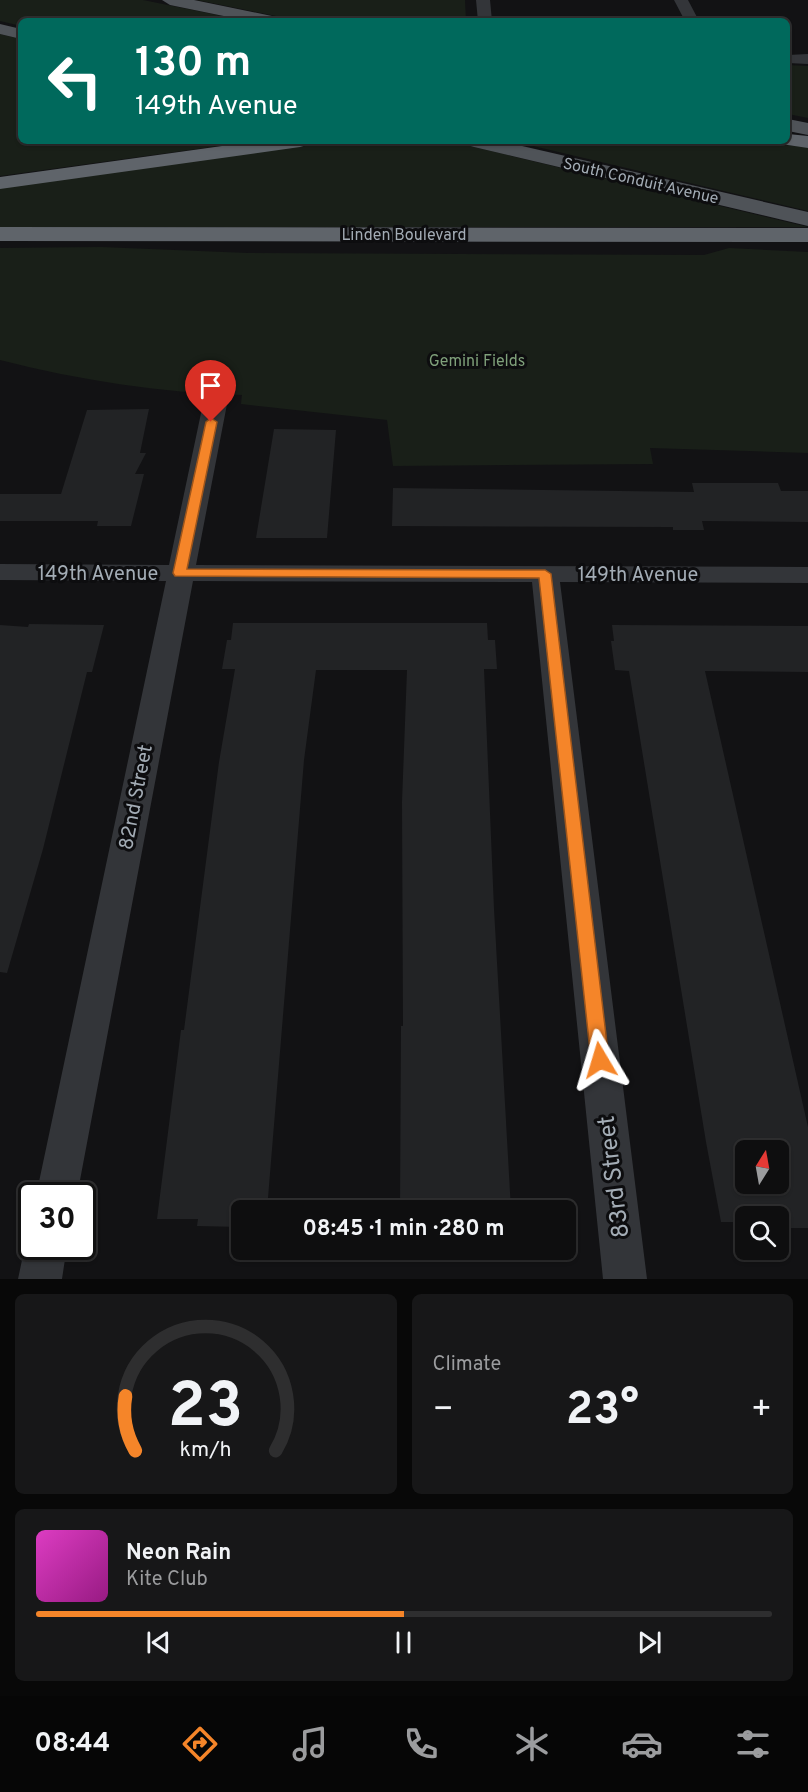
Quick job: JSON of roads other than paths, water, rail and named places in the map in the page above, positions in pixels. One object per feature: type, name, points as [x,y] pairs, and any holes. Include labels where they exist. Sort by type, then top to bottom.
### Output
[{"type":"highway","points":[[790,140],[808,142]]},
{"type":"highway","points":[[0,183],[279,144]]},
{"type":"highway","name":"Linden Boulevard","points":[[0,234],[808,235]]},
{"type":"main road","points":[[170,0],[257,18]]},
{"type":"main road","points":[[0,29],[18,33]]},
{"type":"main road","points":[[790,125],[808,129]]},
{"type":"main road","name":"South Conduit Avenue","points":[[487,144],[808,219]]},
{"type":"street","points":[[483,0],[485,18]]},
{"type":"street","points":[[681,0],[690,18]]},
{"type":"street","points":[[790,59],[808,59]]},
{"type":"street","name":"82nd Street","points":[[59,1182],[179,573],[216,399]]},
{"type":"street","name":"149th Avenue","points":[[0,573],[808,575]]},
{"type":"street","name":"83rd Street","points":[[545,574],[625,1279]]},
{"type":"street","points":[[40,1279],[43,1260]]},
{"type":"park label","name":"Gemini Fields","points":[[477,360]]}]
